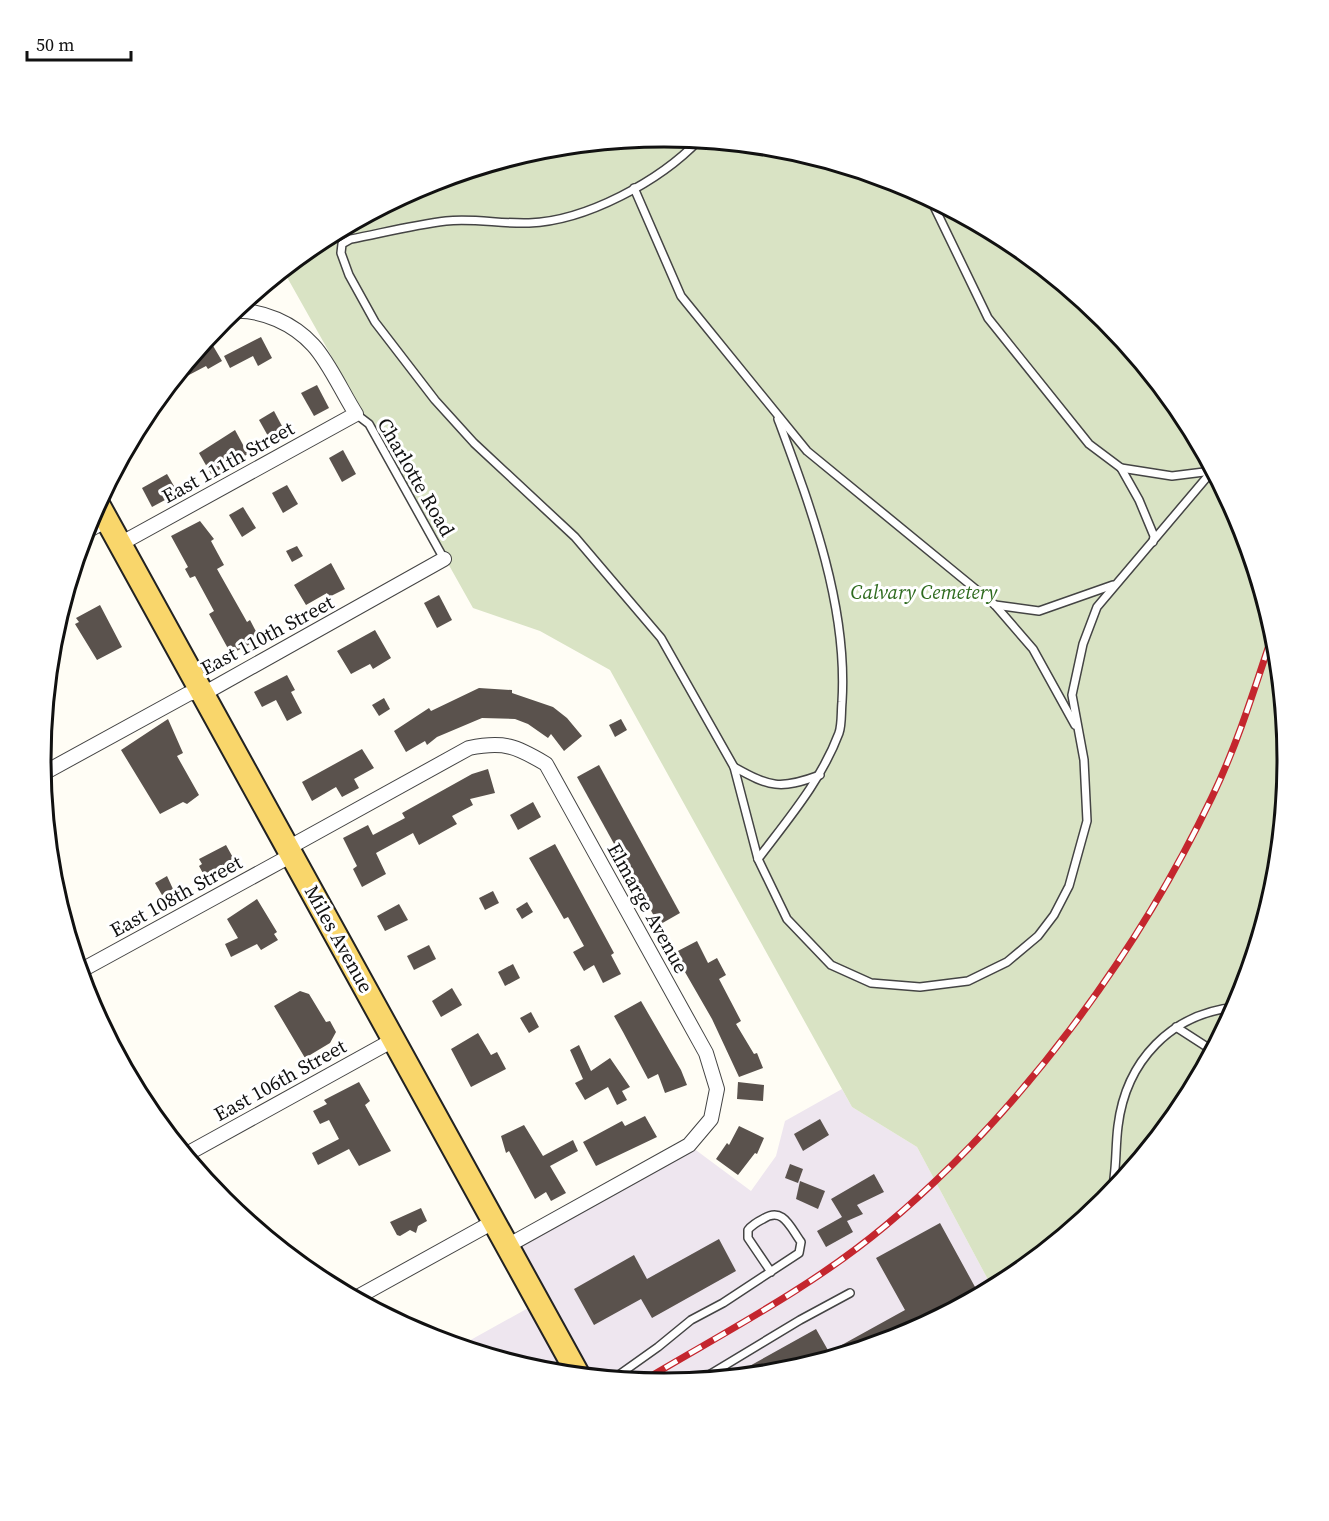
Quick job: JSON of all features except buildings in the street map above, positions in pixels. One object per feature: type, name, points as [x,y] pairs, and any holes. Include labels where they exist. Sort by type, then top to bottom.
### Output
[{"type":"main road","name":"Miles Avenue","points":[[103,514],[509,1245],[574,1367]]},
{"type":"street","points":[[248,310],[283,322],[314,346],[356,414]]},
{"type":"street","name":"East 111th Street","points":[[120,544],[356,414]]},
{"type":"street","name":"East 110th Street","points":[[51,769],[188,693],[212,689],[444,559]]},
{"type":"street","name":"Elmarge Avenue","points":[[290,851],[469,748],[494,743],[519,747],[546,764],[558,785],[706,1053],[717,1089],[711,1119],[689,1145],[509,1245]]},
{"type":"street","name":"East 108th Street","points":[[87,967],[290,851]]},
{"type":"street","name":"East 106th Street","points":[[192,1151],[395,1039]]},
{"type":"street","points":[[362,1294],[495,1221]]},
{"type":"lane","points":[[690,148],[658,175],[571,216],[531,223],[448,221],[351,238],[342,244],[341,253],[375,322],[435,400],[474,443],[575,537],[661,638],[734,767],[758,859],[787,919],[831,965],[871,983],[920,987],[968,981],[1007,962],[1038,936],[1054,915],[1069,886],[1087,821],[1084,760],[1072,695],[1083,645],[1097,606],[1208,477]]},
{"type":"lane","points":[[634,188],[681,296],[775,412],[807,451],[995,605],[1033,649],[1079,731]]},
{"type":"lane","points":[[936,210],[988,318],[1089,444],[1121,468],[1139,500],[1154,536],[1153,543]]},
{"type":"lane","points":[[758,859],[820,775],[840,731],[844,668],[837,609],[820,547],[775,412]]},
{"type":"lane","name":"Charlotte Road","points":[[356,414],[369,424],[444,559]]},
{"type":"lane","points":[[1121,468],[1173,476],[1206,472]]},
{"type":"lane","points":[[995,605],[1039,611],[1117,584]]},
{"type":"lane","points":[[734,767],[763,783],[793,785],[820,775]]},
{"type":"lane","points":[[1113,1179],[1118,1125],[1125,1090],[1142,1061],[1158,1041],[1176,1027],[1214,1009],[1225,1008]]},
{"type":"lane","points":[[1176,1027],[1207,1047]]},
{"type":"lane","points":[[621,1373],[692,1320],[723,1304],[771,1272],[799,1253],[802,1248],[801,1242],[783,1216],[777,1214],[771,1214],[748,1230],[748,1238],[771,1272]]},
{"type":"lane","points":[[714,1372],[850,1293]]},
{"type":"shaded area","points":[[842,1089],[852,1107],[917,1147],[989,1281],[936,1311],[862,1341],[823,1353],[745,1369],[705,1373],[624,1373],[545,1362],[468,1341],[539,1302],[509,1245],[689,1145],[751,1191],[776,1156],[785,1121]]},
{"type":"green space","name":"Calvary Cemetery","points":[[664,147],[745,152],[823,168],[862,180],[936,210],[1005,250],[1069,299],[1126,356],[1151,387],[1175,420],[1215,489],[1245,563],[1257,602],[1273,680],[1277,720],[1277,801],[1273,841],[1257,919],[1245,958],[1215,1032],[1196,1067],[1175,1101],[1126,1165],[1069,1222],[989,1281],[917,1147],[852,1107],[610,670],[540,631],[473,608],[287,277],[324,250],[393,210],[467,180],[506,168],[584,152]]},
{"type":"railway","points":[[655,1374],[797,1290],[857,1248],[935,1182],[1028,1083],[1111,973],[1182,856],[1230,756],[1268,650]]}]
